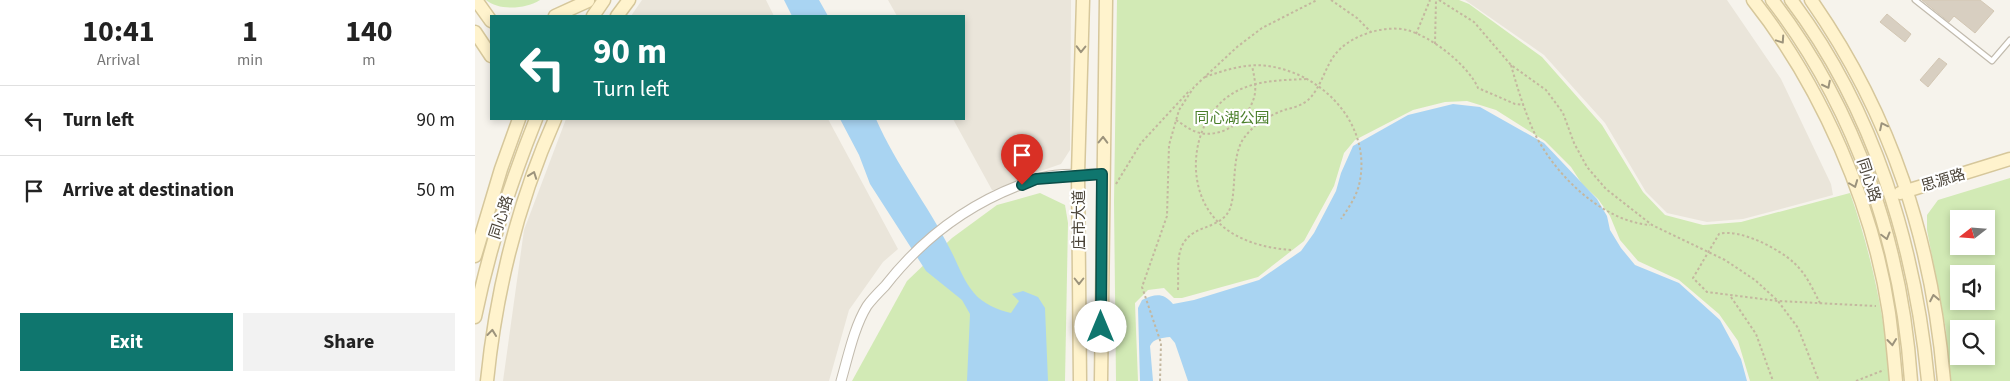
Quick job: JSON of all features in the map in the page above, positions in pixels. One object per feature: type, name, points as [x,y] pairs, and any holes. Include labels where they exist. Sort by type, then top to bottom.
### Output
[{"type":"street","points":[[476,0],[489,15]]},
{"type":"street","points":[[594,15],[604,0]]},
{"type":"street","points":[[618,15],[629,0]]},
{"type":"street","name":"庄市大道","points":[[1080,381],[1078,174],[1083,0]]},
{"type":"street","name":"庄市大道","points":[[1101,381],[1102,174],[1106,0]]},
{"type":"street","points":[[1753,0],[1803,72],[1831,127],[1857,190],[1876,253],[1889,312],[1896,381]]},
{"type":"street","name":"同心路","points":[[1772,0],[1791,25],[1817,66],[1863,158],[1895,271],[1905,320],[1911,381]]},
{"type":"street","name":"同心路","points":[[1791,0],[1833,63],[1877,152],[1912,274],[1922,327],[1928,381]]},
{"type":"street","points":[[1811,0],[1857,74],[1888,136],[1908,190],[1923,244],[1939,326],[1944,381]]},
{"type":"street","points":[[557,15],[588,1]]},
{"type":"street","points":[[578,15],[588,1]]},
{"type":"street","points":[[475,32],[489,53]]},
{"type":"street","name":"同心路","points":[[475,256],[501,169],[519,120]]},
{"type":"street","name":"同心路","points":[[475,317],[485,265],[516,168],[535,120]]},
{"type":"street","points":[[487,381],[493,326],[507,264],[525,197],[555,120]]},
{"type":"street","name":"思源路","points":[[1876,200],[2010,160]]},
{"type":"street","points":[[841,381],[851,346],[867,306],[903,262],[927,239],[958,215],[994,196],[1036,179],[1078,174],[1102,174]]},
{"type":"lane","points":[[1915,0],[1992,62],[2010,40]]},
{"type":"path","points":[[1114,186],[1141,143],[1202,78],[1262,28],[1317,0]]},
{"type":"path","points":[[1331,0],[1357,18],[1371,32]]},
{"type":"path","points":[[1416,34],[1430,0]]},
{"type":"path","points":[[1435,44],[1438,0],[1474,22],[1511,65],[1546,90],[1563,113],[1573,143],[1587,167],[1606,189],[1652,225],[1725,260],[1755,280],[1778,301],[1798,328],[1819,381]]},
{"type":"path","points":[[1179,290],[1179,252],[1183,242],[1191,232],[1217,222],[1228,214],[1232,203],[1234,168],[1243,141],[1268,117],[1307,100],[1329,63],[1340,49],[1354,39],[1371,32],[1390,28],[1407,30],[1435,44],[1462,64],[1474,78],[1478,88],[1515,104],[1524,105]]},
{"type":"path","points":[[1511,65],[1533,130],[1545,151],[1568,180],[1593,201],[1619,217],[1637,224],[1652,225]]},
{"type":"path","points":[[1202,78],[1222,71],[1252,66],[1267,66],[1288,70],[1307,79],[1332,97],[1347,114],[1356,132],[1362,154],[1359,187],[1341,219]]},
{"type":"path","points":[[1176,120],[1201,133],[1229,128],[1242,119],[1250,108],[1255,93],[1252,66]]},
{"type":"path","points":[[1291,250],[1270,248],[1249,242],[1217,222],[1202,196],[1197,177],[1196,152],[1201,133],[1211,114],[1221,101],[1238,90],[1255,84],[1307,79]]},
{"type":"path","points":[[1160,381],[1161,343],[1141,287],[1167,216],[1169,145],[1179,110],[1194,87]]},
{"type":"path","points":[[1820,303],[1795,263],[1776,250],[1750,238],[1724,233],[1719,234],[1707,251],[1693,278],[1707,292],[1778,301],[1876,306]]},
{"type":"path","points":[[1730,295],[1756,334],[1773,381]]},
{"type":"path","points":[[1855,381],[1884,370]]},
{"type":"shaded area","points":[[642,0],[766,0],[774,15],[632,15]]},
{"type":"shaded area","points":[[888,0],[1071,0],[1070,150],[1061,164],[1029,175],[998,190],[992,190],[954,120],[965,120],[965,15],[896,15]]},
{"type":"shaded area","points":[[1465,0],[1727,0],[1781,79],[1831,184],[1833,195],[1743,219],[1707,222],[1667,213],[1646,192],[1605,123],[1544,55]]},
{"type":"shaded area","points":[[566,120],[829,120],[898,249],[883,262],[849,310],[829,381],[503,381],[524,230]]},
{"type":"green space","points":[[486,0],[540,0],[513,8],[491,4]]},
{"type":"green space","name":"同心湖公园","points":[[1117,0],[1459,0],[1469,4],[1542,57],[1602,125],[1643,192],[1665,215],[1703,225],[1741,222],[1850,193],[1871,263],[1885,333],[1891,381],[1750,381],[1738,341],[1719,314],[1679,280],[1638,261],[1620,240],[1610,216],[1598,199],[1582,184],[1571,167],[1545,141],[1496,110],[1467,101],[1445,102],[1413,110],[1355,140],[1344,153],[1334,186],[1304,241],[1258,277],[1182,298],[1174,298],[1164,288],[1148,290],[1135,303],[1138,381],[1116,381],[1114,202]]},
{"type":"green space","points":[[2010,178],[2010,381],[1948,381],[1946,330],[1927,230],[1927,215],[1938,200]]},
{"type":"green space","points":[[1040,193],[1065,205],[1068,223],[1065,381],[852,381],[907,281],[952,238],[997,205]]},
{"type":"water","points":[[784,0],[819,0],[827,15],[792,15]]},
{"type":"water","points":[[1453,104],[1480,107],[1544,143],[1597,199],[1607,216],[1610,230],[1621,248],[1635,265],[1679,283],[1720,320],[1741,359],[1747,381],[1188,381],[1175,343],[1170,337],[1159,339],[1152,343],[1150,346],[1153,381],[1140,381],[1138,308],[1142,300],[1159,295],[1166,297],[1173,304],[1194,300],[1259,280],[1301,251],[1314,233],[1336,191],[1341,173],[1353,146],[1408,115]]},
{"type":"water","points":[[841,120],[876,120],[893,153],[941,233],[967,283],[978,297],[991,306],[1011,313],[1019,301],[1012,294],[1023,291],[1038,297],[1045,308],[1048,381],[967,381],[970,314],[962,300],[926,271],[870,184],[859,155]]},
{"type":"building","points":[[1922,0],[1980,0],[1994,11],[1975,33],[1954,16],[1949,22]]},
{"type":"building","points":[[1887,14],[1911,34],[1905,42],[1880,22]]},
{"type":"building","points":[[1939,58],[1947,64],[1928,87],[1920,80]]},
{"type":"route","points":[[1022,185],[1036,179],[1078,174],[1102,174],[1101,327]]}]
